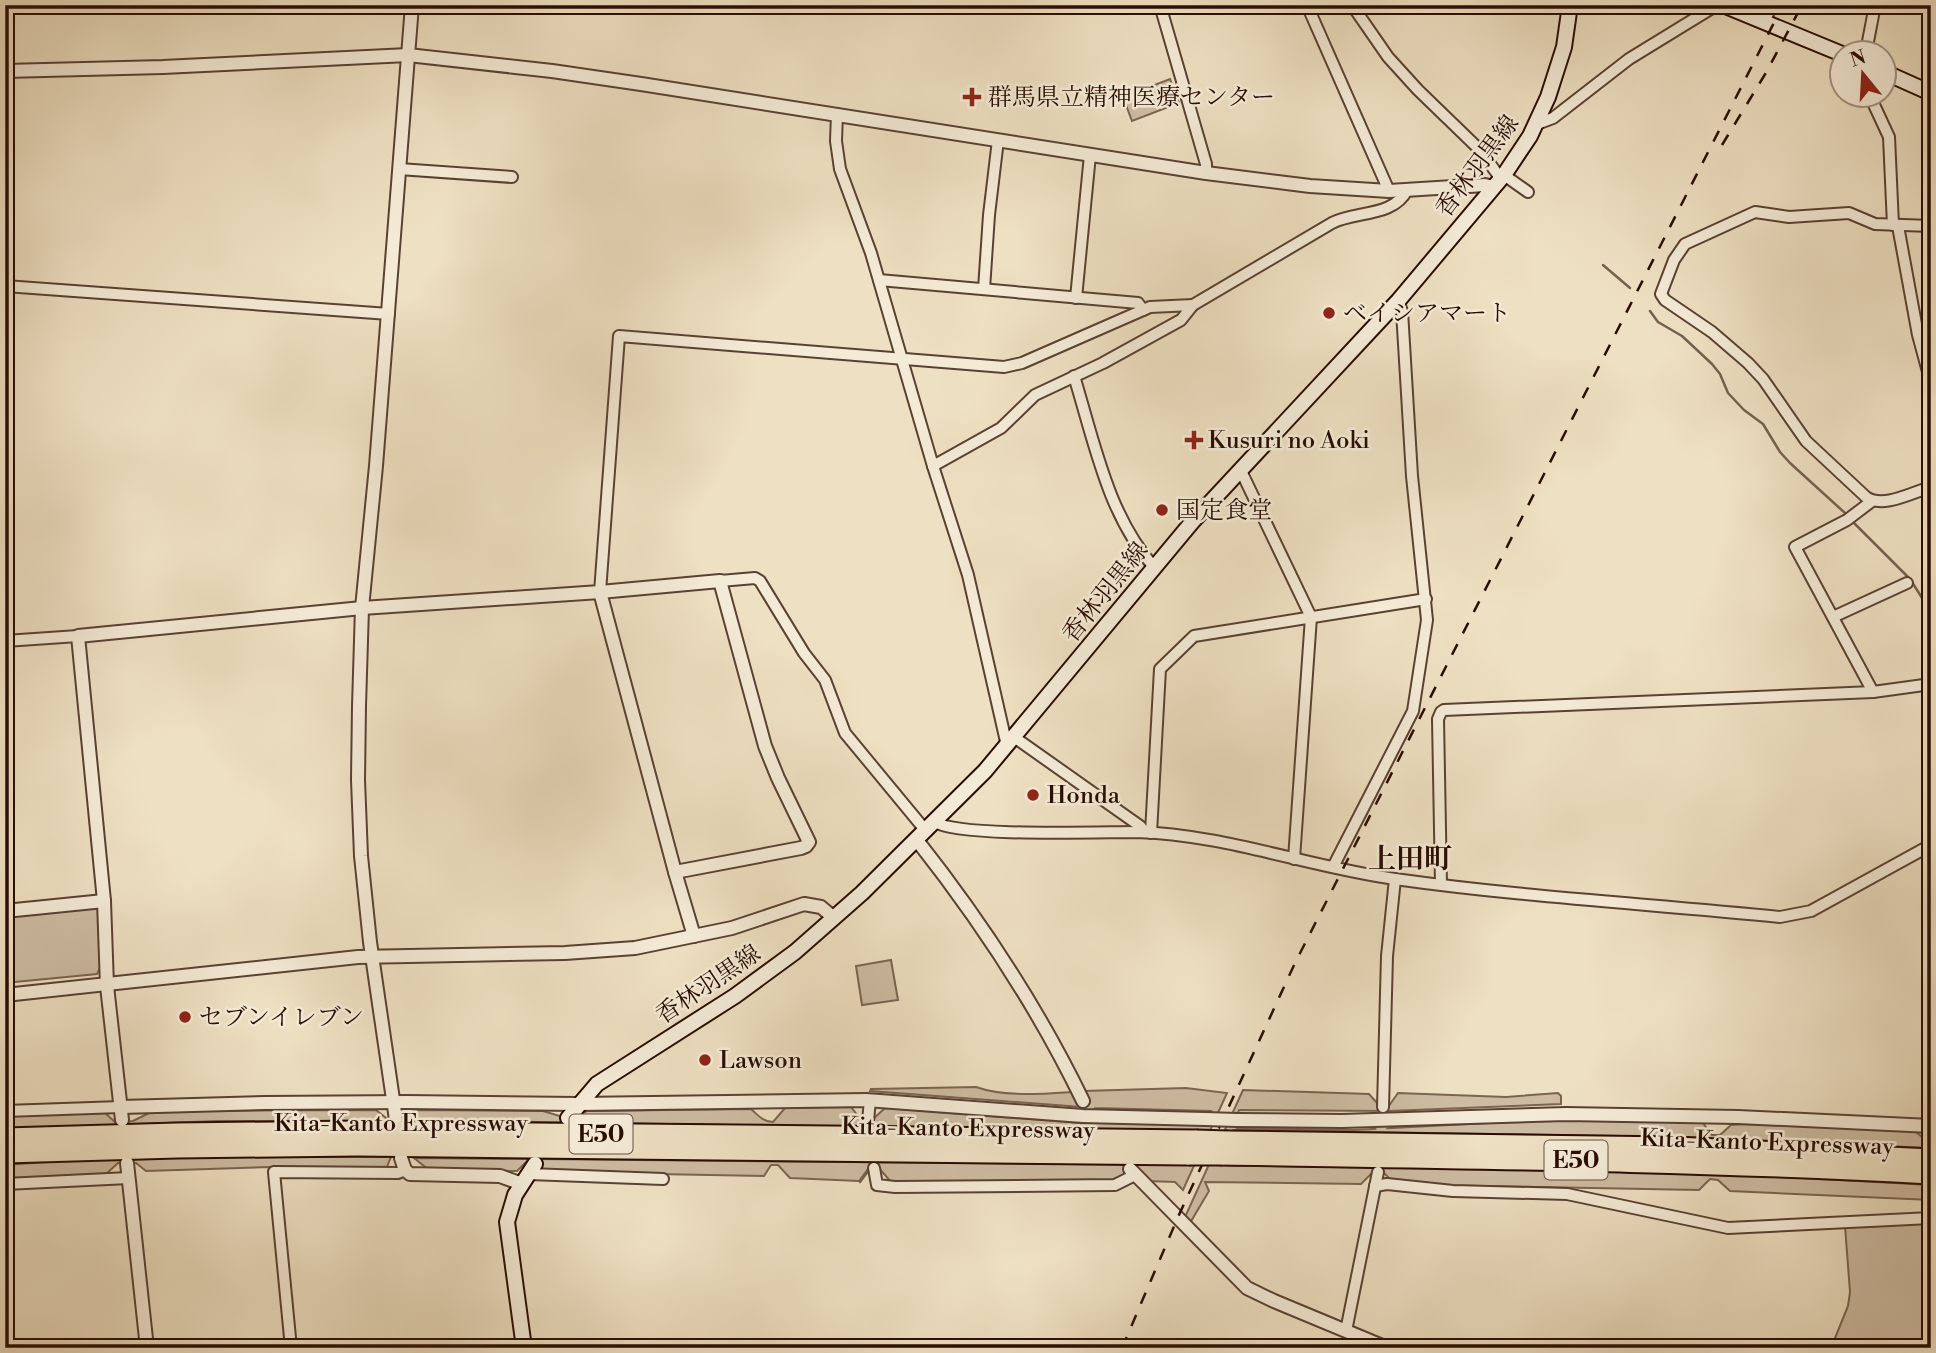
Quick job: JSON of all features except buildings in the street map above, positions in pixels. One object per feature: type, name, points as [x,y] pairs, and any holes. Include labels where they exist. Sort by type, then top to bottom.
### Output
[{"type":"highway","name":"Kita-Kanto Expressway","points":[[5,1139],[356,1131],[1193,1147],[1931,1174]]},
{"type":"highway","name":"Kita-Kanto Expressway","points":[[5,1154],[357,1146],[1193,1147]]},
{"type":"highway","name":"Kita-Kanto Expressway","points":[[1225,1148],[1610,1146],[1931,1159]]},
{"type":"main road","name":"香林羽黒線","points":[[568,1118],[597,1084],[735,996],[834,918],[926,831],[1011,742],[1154,568],[1398,301],[1499,180],[1524,147],[1537,124],[1567,35],[1570,5]]},
{"type":"main road","points":[[1723,5],[1828,48]]},
{"type":"main road","points":[[1898,78],[1931,93]]},
{"type":"main road","points":[[524,1348],[507,1230],[509,1208],[529,1174]]},
{"type":"street","points":[[396,1120],[372,956],[359,818],[362,608],[389,314],[412,5]]},
{"type":"street","points":[[1160,5],[1206,164],[1206,173]]},
{"type":"street","points":[[1307,5],[1389,191]]},
{"type":"street","points":[[1352,5],[1388,57],[1480,150],[1499,180],[1528,192]]},
{"type":"street","points":[[1537,124],[1553,118],[1629,59],[1717,5]]},
{"type":"street","points":[[1764,22],[1772,5]]},
{"type":"street","points":[[1869,38],[1875,5]]},
{"type":"street","points":[[5,71],[163,67],[408,55],[552,71],[1206,173],[1310,186],[1389,191],[1485,185],[1499,180]]},
{"type":"street","points":[[1876,108],[1889,137],[1895,226],[1931,383]]},
{"type":"street","points":[[836,114],[840,169],[879,280],[968,575],[1011,742],[1148,833]]},
{"type":"street","points":[[984,289],[998,140]]},
{"type":"street","points":[[1076,298],[1090,155]]},
{"type":"street","points":[[400,169],[512,177]]},
{"type":"street","points":[[933,466],[1001,428],[1035,395],[1181,320],[1193,305],[1338,219],[1391,206],[1402,198],[1407,190]]},
{"type":"street","points":[[1872,501],[1806,441],[1763,379],[1748,363],[1712,332],[1665,300],[1661,294],[1674,260],[1685,244],[1755,212],[1789,217],[1849,213],[1875,224],[1931,226]]},
{"type":"street","points":[[879,280],[1138,303],[1143,310]]},
{"type":"street","points":[[5,286],[389,314]]},
{"type":"street","points":[[1333,867],[1413,711],[1427,620],[1412,475],[1402,311],[1398,301]]},
{"type":"street","points":[[694,936],[600,592],[619,336],[989,368],[1016,366],[1150,307],[1193,305]]},
{"type":"street","points":[[1074,376],[1103,471],[1127,532],[1154,568]]},
{"type":"street","points":[[1241,471],[1311,617],[1294,859]]},
{"type":"street","points":[[1873,692],[1795,547],[1847,520],[1872,501],[1882,501],[1931,487]]},
{"type":"street","points":[[5,641],[362,608],[600,592],[755,578],[760,581],[804,653],[825,680],[845,733],[926,831],[1058,1053],[1083,1101]]},
{"type":"street","points":[[675,872],[801,848],[809,842],[765,746],[720,581]]},
{"type":"street","points":[[1833,617],[1907,583]]},
{"type":"street","points":[[1148,833],[1160,669],[1194,636],[1426,599]]},
{"type":"street","points":[[78,636],[104,901],[107,986],[122,1114]]},
{"type":"street","points":[[1441,884],[1438,719],[1444,710],[1873,692],[1931,684]]},
{"type":"street","points":[[926,831],[945,827],[1008,831],[1148,833],[1205,838],[1395,879],[1786,917],[1811,911],[1931,845]]},
{"type":"street","points":[[1383,1107],[1387,956],[1395,879]]},
{"type":"street","points":[[5,911],[104,901]]},
{"type":"street","points":[[5,995],[372,956],[591,952],[635,948],[754,922],[804,904],[821,908],[834,918]]},
{"type":"street","points":[[868,1121],[870,1100]]},
{"type":"street","points":[[5,1111],[122,1114],[176,1104],[578,1104],[870,1100],[1083,1116],[1237,1120],[1370,1120],[1566,1114],[1738,1117],[1931,1126]]},
{"type":"street","points":[[127,1163],[147,1348]]},
{"type":"street","points":[[291,1348],[274,1172],[398,1173],[403,1164],[415,1174],[504,1177],[529,1174],[663,1179]]},
{"type":"street","points":[[874,1168],[877,1185],[895,1187],[1115,1185],[1133,1172],[1247,1288],[1387,1348]]},
{"type":"street","points":[[1346,1331],[1378,1172]]},
{"type":"street","points":[[5,1184],[129,1178]]},
{"type":"street","points":[[1375,1186],[1387,1184],[1453,1191],[1567,1194],[1728,1228],[1931,1218]]},
{"type":"shaded area","points":[[1170,79],[1179,103],[1132,121],[1123,97]]},
{"type":"shaded area","points":[[97,907],[100,911],[101,966],[97,974],[5,983],[5,916]]},
{"type":"shaded area","points":[[891,960],[898,1000],[862,1005],[856,966]]},
{"type":"shaded area","points":[[976,1087],[1011,1094],[1071,1092],[1077,1102],[1083,1091],[1186,1088],[1227,1093],[1183,1190],[1175,1182],[1148,1181],[1135,1168],[1124,1171],[1125,1175],[1115,1180],[891,1182],[879,1168],[868,1169],[859,1181],[790,1178],[778,1165],[771,1165],[764,1176],[547,1172],[539,1167],[540,1165],[526,1162],[517,1171],[429,1170],[414,1158],[1174,1165],[1202,1132],[408,1120],[414,1110],[543,1111],[573,1120],[587,1111],[751,1109],[763,1119],[773,1122],[785,1108],[851,1107],[862,1121],[872,1120],[885,1108],[1082,1123],[1205,1124],[1211,1111],[1095,1108],[870,1091]]},
{"type":"shaded area","points":[[1243,1090],[1369,1094],[1378,1104],[1388,1107],[1398,1093],[1506,1097],[1558,1093],[1561,1096],[1561,1104],[1389,1111],[1239,1110],[1233,1124],[1237,1128],[1354,1130],[1544,1120],[1702,1122],[1712,1135],[1720,1135],[1731,1125],[1746,1124],[1915,1131],[1931,1148],[1678,1137],[1234,1130],[1229,1132],[1215,1165],[1711,1173],[1931,1185],[1931,1200],[1730,1191],[1718,1180],[1710,1179],[1699,1190],[1425,1185],[1391,1180],[1383,1172],[1373,1172],[1361,1184],[1205,1182],[1209,1191],[1190,1223],[1185,1217]]},
{"type":"shaded area","points":[[376,1110],[386,1121],[217,1121],[5,1129],[5,1116],[104,1112],[115,1122],[133,1121],[151,1112],[164,1111]]},
{"type":"shaded area","points":[[201,1157],[391,1157],[386,1169],[269,1167],[146,1171],[136,1163],[118,1163],[106,1174],[5,1181],[5,1165]]},
{"type":"shaded area","points":[[1931,1221],[1931,1348],[1831,1348],[1848,1306],[1850,1292],[1845,1226]]},
{"type":"waterway","points":[[1603,265],[1630,288]]},
{"type":"waterway","points":[[1650,311],[1658,322],[1682,336],[1712,364],[1720,374],[1728,393],[1744,410],[1763,424],[1780,452],[1845,513]]},
{"type":"waterway","points":[[1854,523],[1910,579],[1931,612]]},
{"type":"waterway","points":[[860,1182],[869,1170]]},
{"type":"tunnel","points":[[1083,1101],[1112,1143]]},
{"type":"tunnel","points":[[1380,1145],[1383,1107]]},
{"type":"railway","points":[[1122,1348],[1178,1217],[1295,963],[1783,5]]},
{"type":"railway","points":[[1722,145],[1767,71],[1802,5]]},
{"type":"place","name":"群馬県立精神医療センター","points":[[972,97]]},
{"type":"place","name":"ベイシアマート","points":[[1329,313]]},
{"type":"place","name":"Kusuri no Aoki","points":[[1194,440]]},
{"type":"place","name":"国定食堂","points":[[1162,510]]},
{"type":"place","name":"Honda","points":[[1033,795]]},
{"type":"place","name":"セブンイレブン","points":[[185,1017]]},
{"type":"place","name":"Lawson","points":[[705,1060]]},
{"type":"district","name":"上田町","points":[[1410,858]]}]
